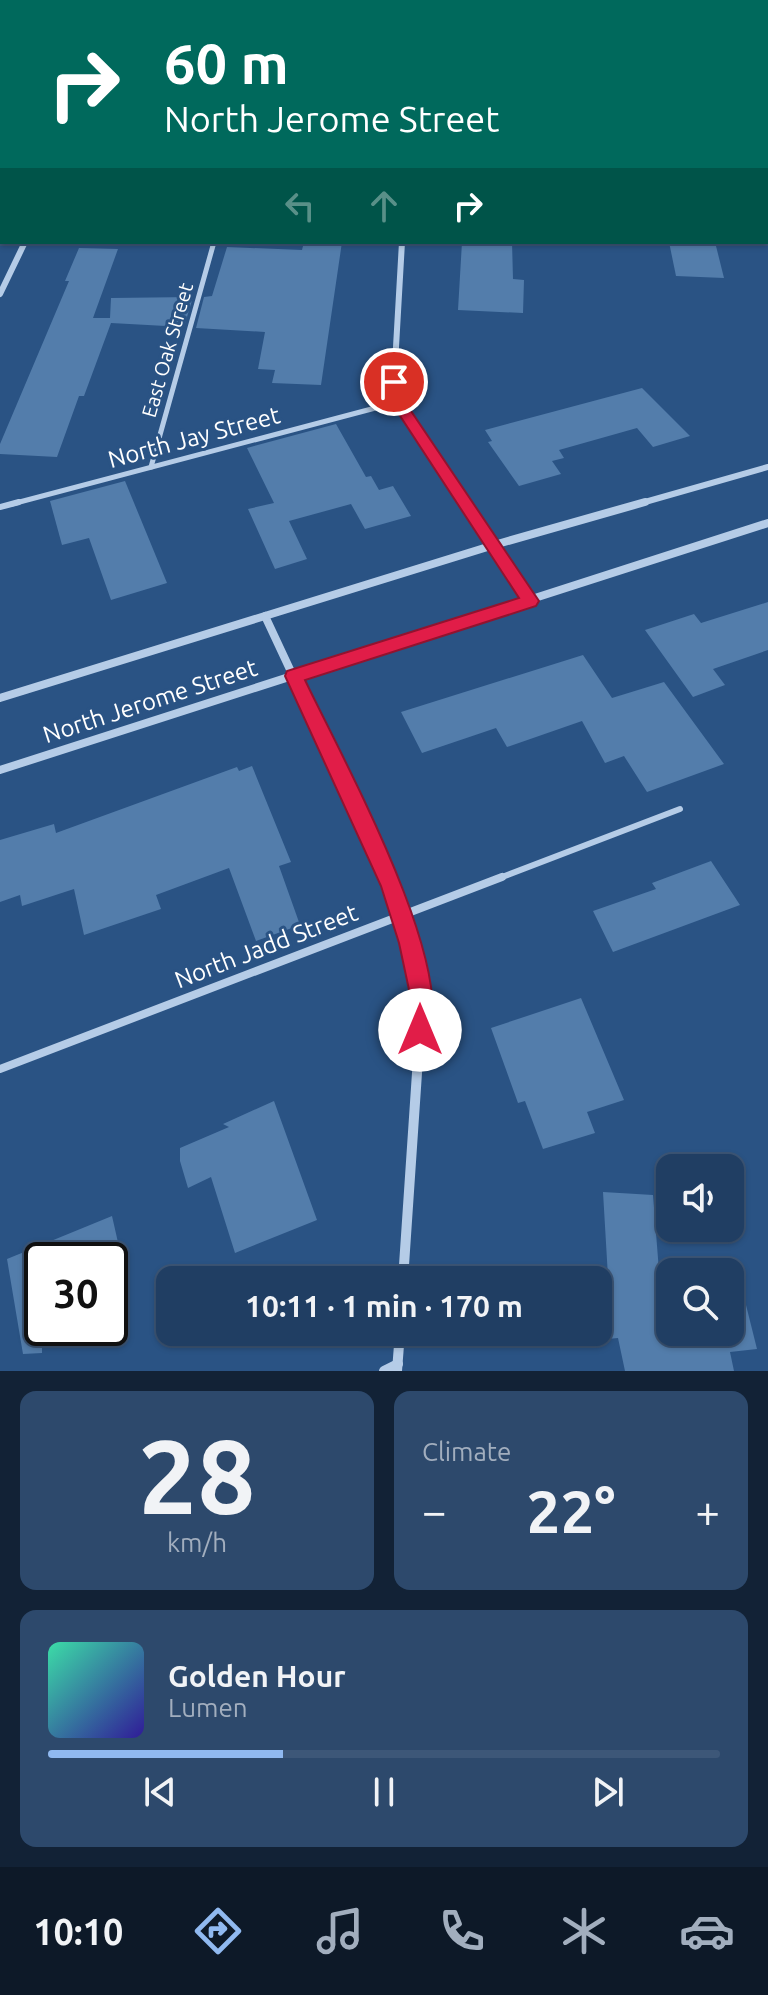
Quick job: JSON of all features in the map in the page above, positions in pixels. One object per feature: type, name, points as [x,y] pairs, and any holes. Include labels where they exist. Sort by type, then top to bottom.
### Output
[{"type":"street","points":[[0,294],[24,244]]},
{"type":"street","points":[[402,244],[394,382],[398,402],[530,601]]},
{"type":"street","name":"North Jerome Street","points":[[0,698],[494,545],[768,467]]},
{"type":"street","name":"North Jerome Street","points":[[0,770],[768,523]]},
{"type":"street","points":[[265,616],[391,885],[422,999],[404,1266]]},
{"type":"street","points":[[384,1371],[397,1368],[399,1346]]},
{"type":"lane","name":"East Oak Street","points":[[151,467],[213,244]]},
{"type":"lane","name":"North Jay Street","points":[[0,507],[398,402]]},
{"type":"lane","name":"North Jadd Street","points":[[0,1069],[680,809]]},
{"type":"building","points":[[304,244],[342,244],[321,385],[272,383],[275,370],[258,369],[265,332],[196,328],[204,297],[212,296],[227,247],[302,250]]},
{"type":"building","points":[[462,244],[512,244],[513,279],[524,280],[523,313],[458,310]]},
{"type":"building","points":[[669,244],[716,244],[724,278],[676,276]]},
{"type":"building","points":[[79,248],[118,249],[93,318],[110,318],[111,298],[193,297],[184,327],[111,323],[57,457],[0,454],[0,444],[69,281],[65,281]]},
{"type":"building","points":[[642,388],[690,436],[653,447],[637,428],[559,450],[564,458],[552,461],[561,474],[519,486],[488,442],[492,441],[485,430]]},
{"type":"building","points":[[336,424],[366,477],[371,476],[379,490],[393,486],[411,516],[365,529],[351,504],[289,521],[307,559],[275,569],[248,509],[274,503],[247,448]]},
{"type":"building","points":[[125,481],[167,583],[111,600],[89,538],[62,545],[50,501]]},
{"type":"building","points":[[768,602],[768,650],[713,669],[725,685],[693,697],[645,630],[694,614],[701,623]]},
{"type":"building","points":[[583,655],[612,698],[664,682],[724,764],[647,792],[624,756],[605,763],[582,721],[507,747],[496,728],[422,753],[401,712]]},
{"type":"building","points":[[252,766],[291,862],[279,866],[300,925],[256,941],[229,868],[156,895],[161,909],[84,935],[74,889],[22,906],[20,895],[0,902],[0,840],[54,824],[56,833],[237,767],[239,771]]},
{"type":"building","points":[[711,861],[740,905],[613,952],[593,911],[656,889],[652,883]]},
{"type":"building","points":[[581,998],[624,1100],[587,1112],[595,1133],[543,1149],[525,1101],[518,1103],[491,1028]]},
{"type":"building","points":[[274,1101],[317,1220],[235,1253],[211,1177],[188,1188],[180,1161],[180,1148],[229,1127],[223,1124]]},
{"type":"building","points":[[603,1192],[653,1195],[658,1258],[656,1346],[744,1346],[745,1301],[757,1349],[730,1352],[734,1371],[625,1371],[618,1338],[612,1339],[612,1266],[607,1266]]},
{"type":"building","points":[[112,1216],[118,1242],[49,1242]]},
{"type":"building","points":[[24,1252],[24,1346],[42,1346],[42,1353],[23,1354],[7,1259]]},
{"type":"route","points":[[394,382],[398,402],[530,601],[294,676],[391,885],[410,943],[422,999],[420,1030]]}]
